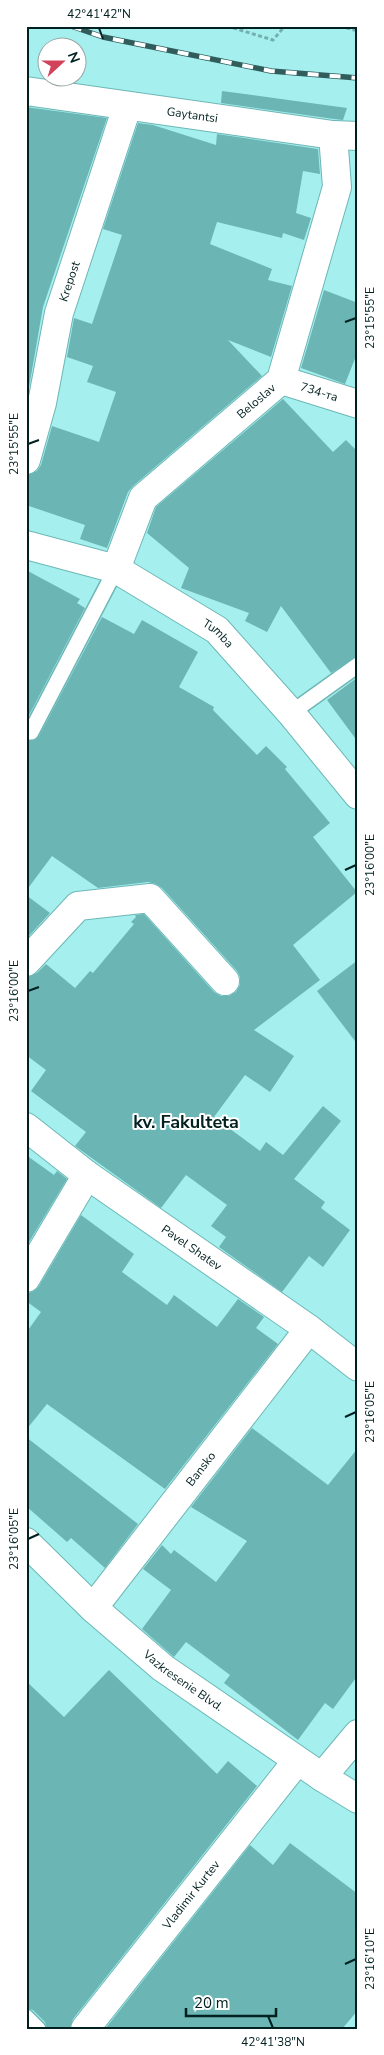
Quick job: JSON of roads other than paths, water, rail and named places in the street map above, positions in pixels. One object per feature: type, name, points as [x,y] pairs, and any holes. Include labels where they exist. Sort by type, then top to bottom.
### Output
[{"type":"street","name":"Gaytantsi","points":[[26,92],[345,135]]},
{"type":"street","name":"Krepost","points":[[26,460],[42,403],[59,313],[127,106]]},
{"type":"street","name":"Beloslav","points":[[116,569],[143,498],[281,380],[337,188],[345,135]]},
{"type":"street","name":"734-та","points":[[281,380],[358,404]]},
{"type":"street","name":"Tumba","points":[[26,545],[116,569],[217,630],[291,713],[358,795]]},
{"type":"street","points":[[26,962],[78,906],[150,898],[225,981]]},
{"type":"street","name":"Pavel Shatev","points":[[26,1127],[87,1175],[355,1360]]},
{"type":"street","points":[[26,1278],[87,1175]]},
{"type":"street","name":"Bansko","points":[[93,1608],[309,1330]]},
{"type":"street","name":"Vazkresenie Blvd.","points":[[26,1542],[93,1608],[163,1668],[297,1761],[358,1799]]},
{"type":"street","points":[[322,1777],[358,1734]]},
{"type":"street","name":"Vladimir Kurtev","points":[[85,2029],[297,1761]]},
{"type":"lane","points":[[26,732],[31,732],[116,569]]},
{"type":"lane","points":[[291,713],[358,666]]},
{"type":"lane","points":[[26,2017],[38,2029]]},
{"type":"railway","points":[[71,26],[103,37],[271,71],[358,78]]},
{"type":"district","name":"kv. Fakulteta","points":[[186,1122]]}]
